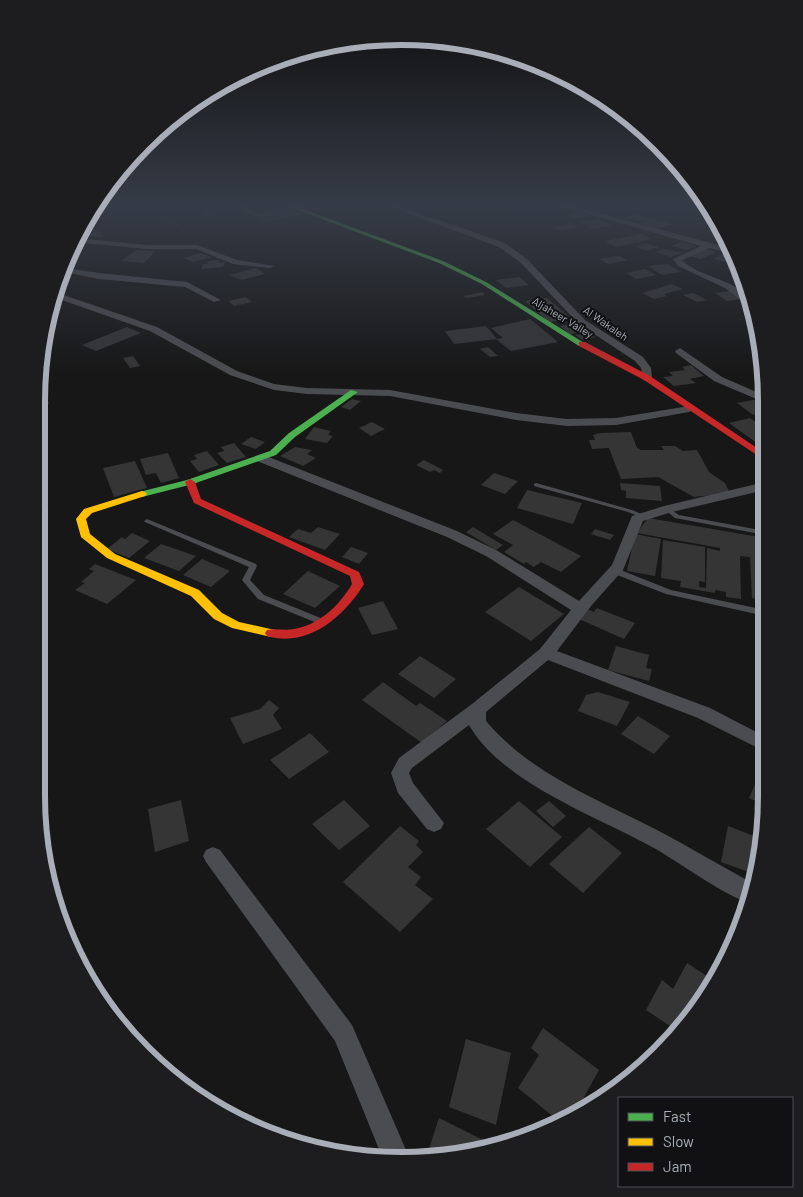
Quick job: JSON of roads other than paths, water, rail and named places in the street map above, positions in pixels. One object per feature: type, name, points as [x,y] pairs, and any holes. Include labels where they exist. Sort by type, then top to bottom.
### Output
[{"type":"street","points":[[236,262],[270,266]]},
{"type":"street","name":"Aljaheer Valley","points":[[441,262],[484,282],[564,334],[647,378],[684,410],[758,453]]},
{"type":"street","name":"Al Wakaleh","points":[[525,262],[582,322],[639,359],[646,368],[647,378]]},
{"type":"street","points":[[679,262],[728,286],[742,297]]},
{"type":"street","points":[[70,271],[99,276],[187,285],[217,300]]},
{"type":"street","points":[[61,297],[128,318],[168,336],[226,370],[259,384],[298,391],[388,393],[547,420],[592,424],[684,410]]},
{"type":"street","points":[[680,351],[718,379],[758,396]]},
{"type":"street","name":"Aljaheer Valley","points":[[604,356],[758,463]]},
{"type":"street","points":[[190,482],[197,501],[355,574],[358,584],[350,600],[322,622],[305,632],[284,636],[236,625],[218,616],[195,592],[111,556],[85,534],[81,519],[88,511],[190,482],[273,453],[292,435],[354,392]]},
{"type":"street","points":[[261,458],[452,534],[491,554],[581,609]]},
{"type":"street","points":[[434,823],[405,787],[400,773],[404,763],[478,709],[546,653],[581,609],[615,571],[637,519],[667,509],[743,494],[758,489]]},
{"type":"street","points":[[546,653],[704,713],[758,741]]},
{"type":"street","points":[[478,709],[477,723],[484,734],[532,775],[651,837],[745,891]]},
{"type":"street","points":[[212,856],[344,1033],[393,1152]]},
{"type":"lane","points":[[536,485],[643,516]]},
{"type":"lane","points":[[667,509],[677,517],[686,520],[758,533]]},
{"type":"lane","points":[[147,520],[253,566],[246,580],[261,598],[322,622]]},
{"type":"lane","points":[[615,571],[669,592],[758,611]]}]
